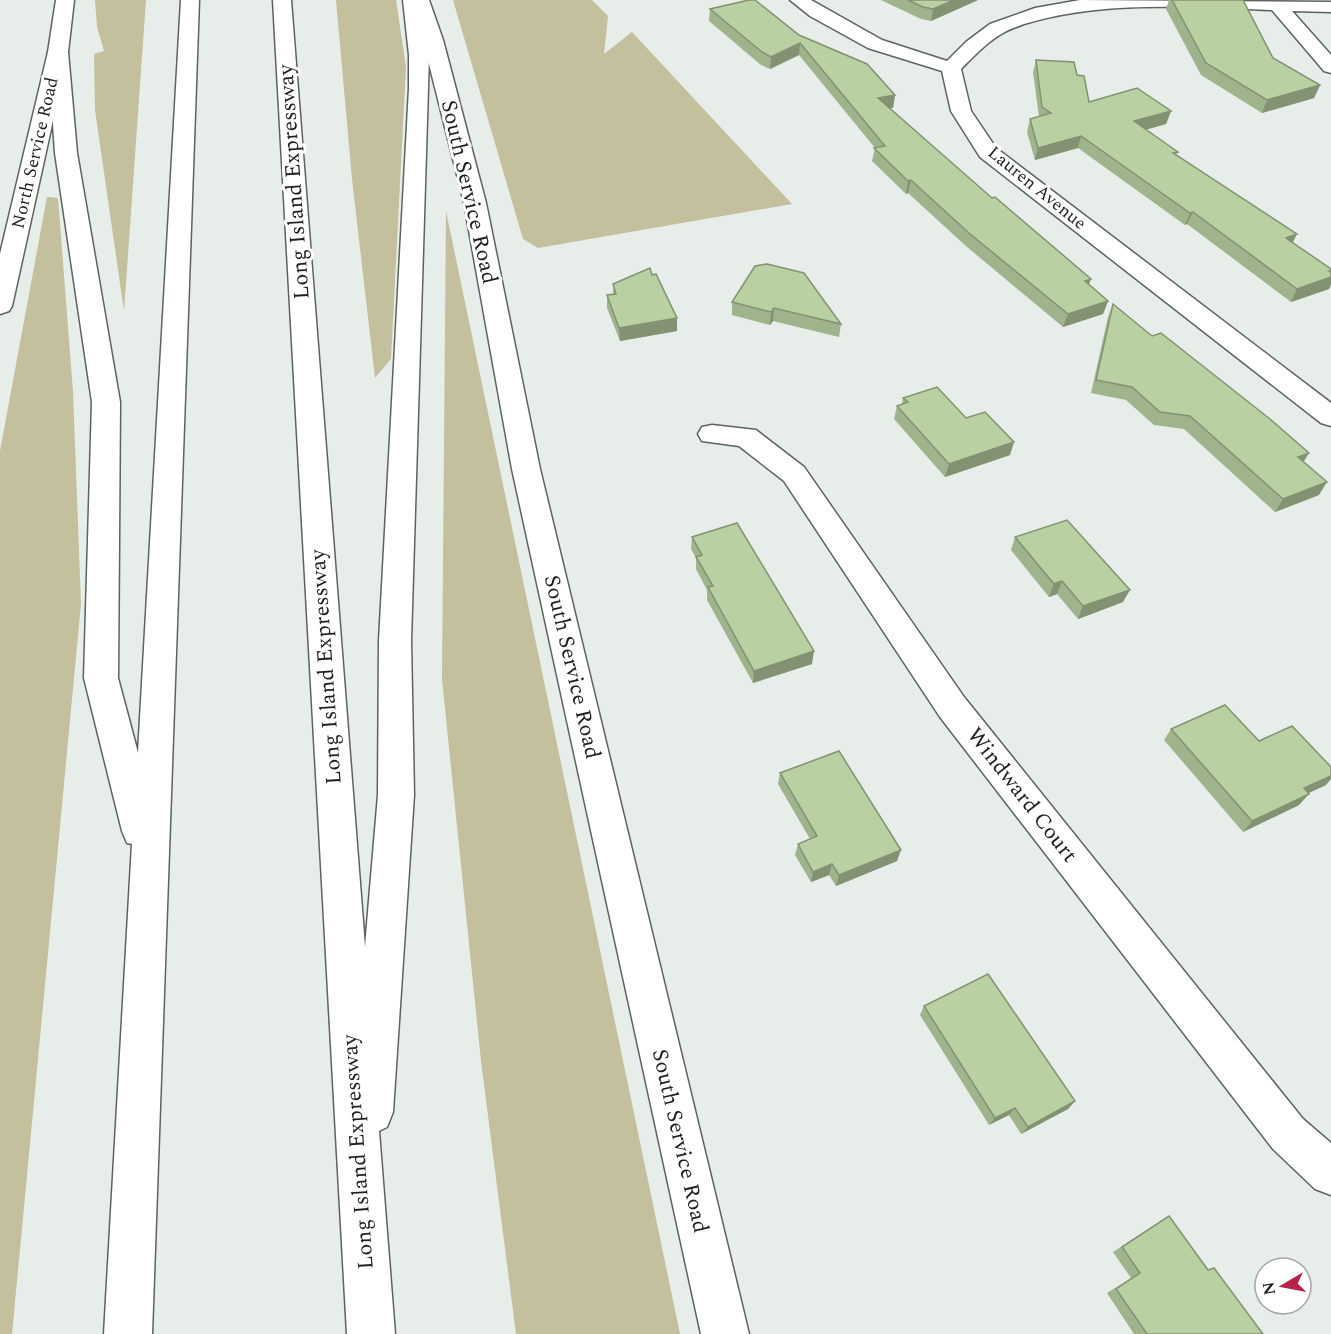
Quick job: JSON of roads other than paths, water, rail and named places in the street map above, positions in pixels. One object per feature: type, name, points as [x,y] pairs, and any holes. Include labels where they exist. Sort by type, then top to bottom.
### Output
[{"type":"main road","name":"North Service Road","points":[[0,306],[58,52],[65,0]]},
{"type":"main road","name":"Long Island Expressway","points":[[282,0],[371,1334]]},
{"type":"main road","points":[[363,1227],[396,795],[395,629],[419,88],[419,55],[412,0]]},
{"type":"main road","name":"South Service Road","points":[[420,0],[433,40],[475,203],[526,469],[725,1334]]},
{"type":"main road","points":[[799,0],[875,44],[951,68],[973,46],[998,28],[1041,12],[1101,2],[1167,1],[1331,7]]},
{"type":"main road","points":[[128,1334],[189,2]]},
{"type":"main road","points":[[1277,5],[1331,67]]},
{"type":"main road","points":[[58,52],[66,153],[106,402],[101,678],[149,864]]},
{"type":"main road","name":"Lauren Avenue","points":[[951,68],[961,111],[988,152],[1331,417]]},
{"type":"main road","name":"Windward Court","points":[[712,434],[746,437],[794,474],[952,707],[1288,1134],[1331,1173]]}]
